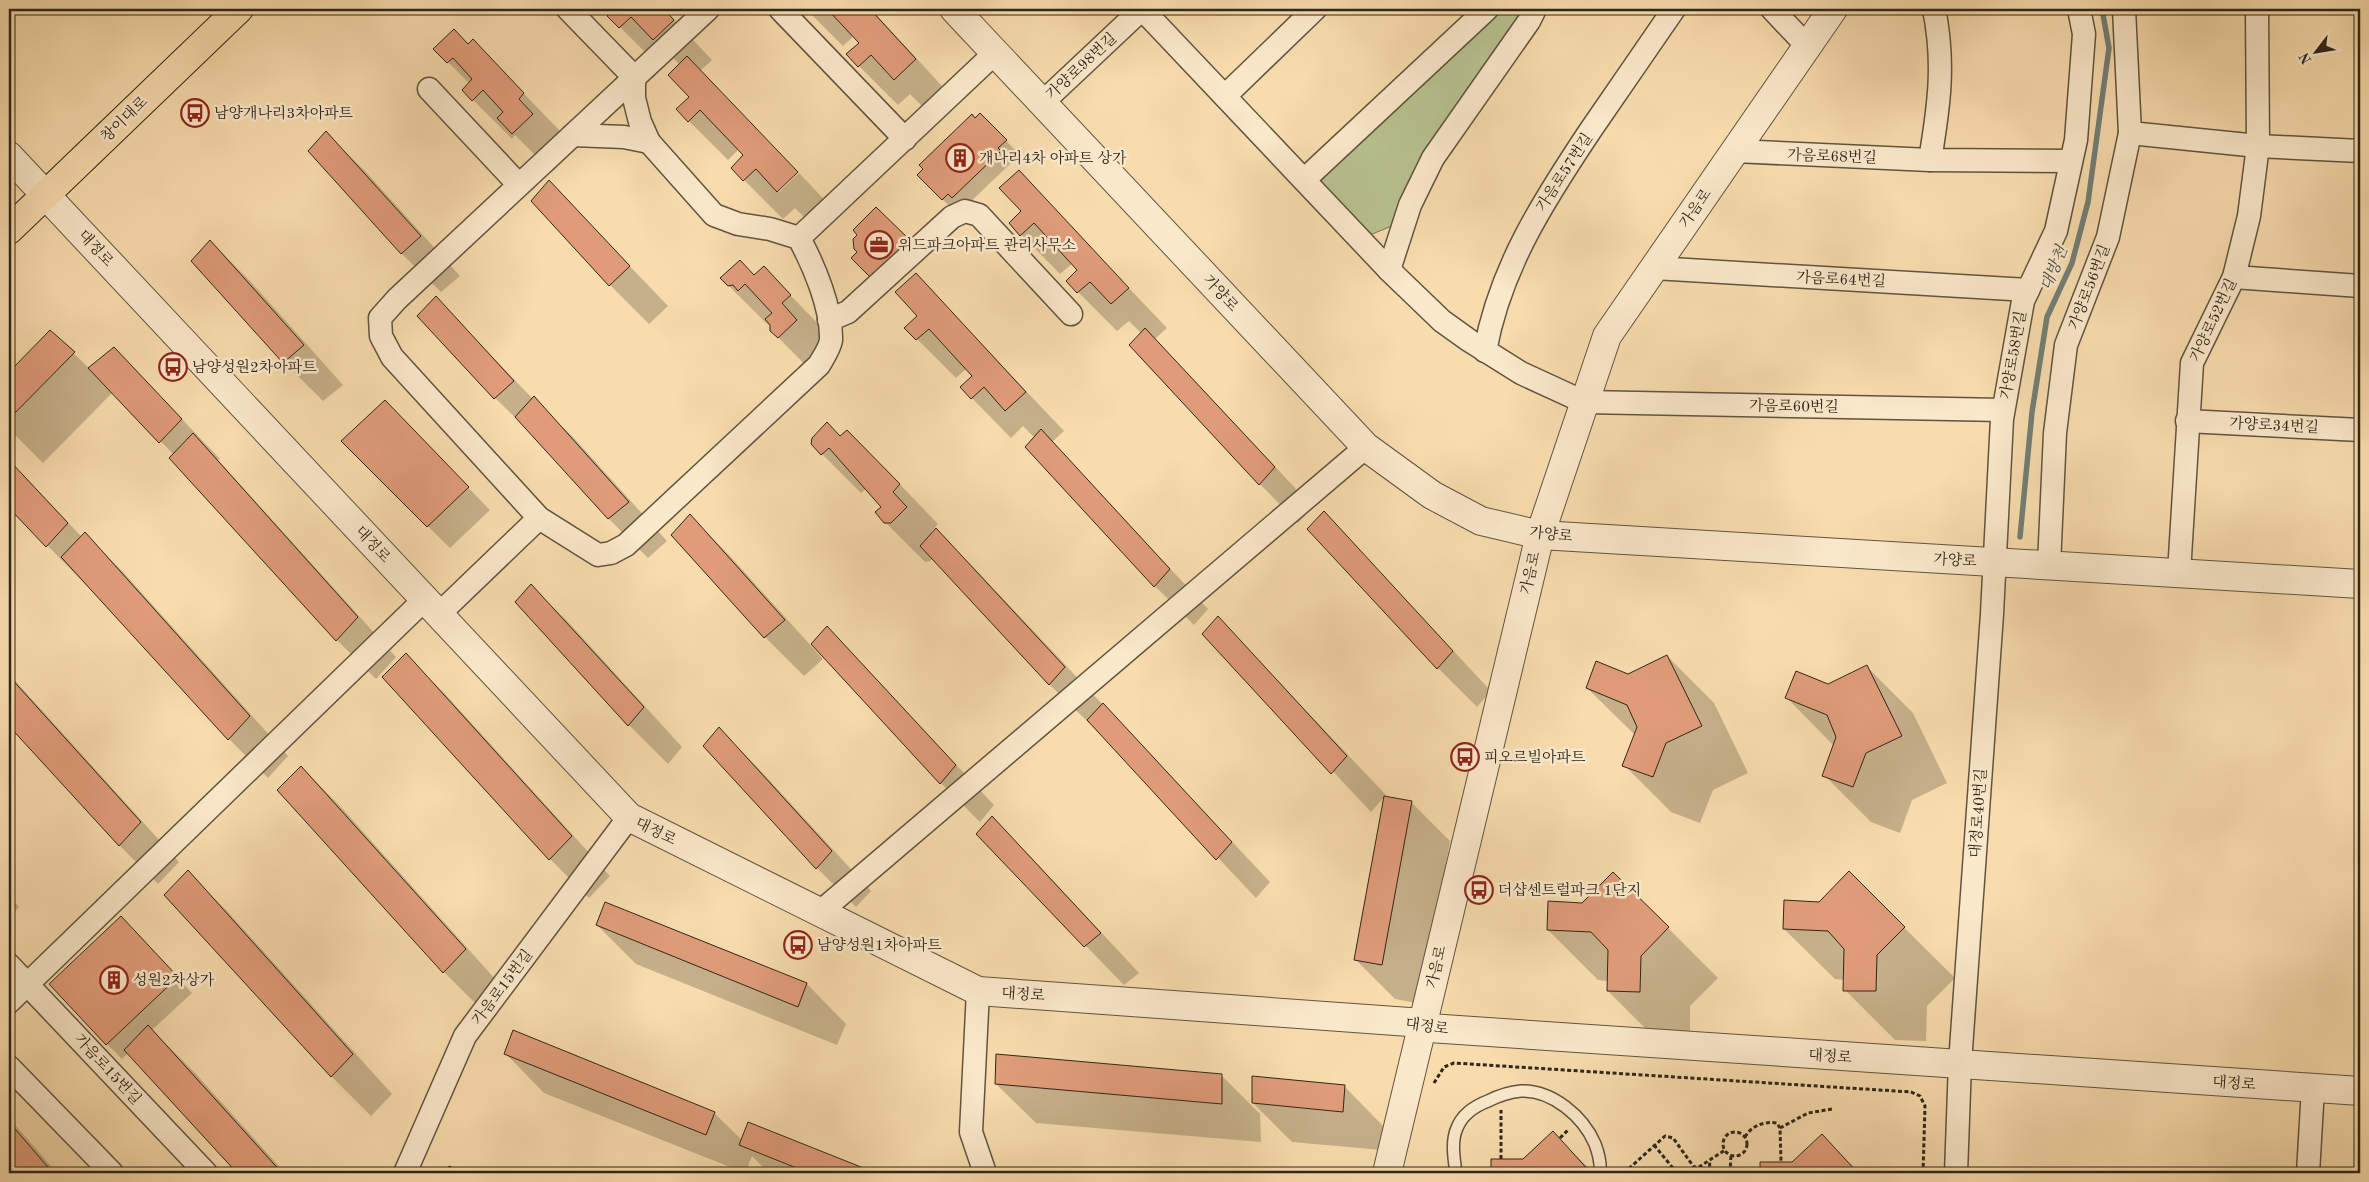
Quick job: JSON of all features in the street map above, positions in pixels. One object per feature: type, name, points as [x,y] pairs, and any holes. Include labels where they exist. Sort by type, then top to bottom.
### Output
[{"type":"main road","name":"창이대로","points":[[9,230],[239,9]]},
{"type":"street","points":[[568,9],[634,77],[634,98],[640,122],[649,142],[714,215],[738,224],[770,229],[799,238],[815,268],[829,320],[831,342],[819,365],[626,545],[611,553],[598,555],[539,518],[392,357],[381,336],[380,318],[519,185],[634,77],[708,9]]},
{"type":"street","points":[[780,9],[905,139]]},
{"type":"street","name":"가양로","points":[[954,9],[1366,448],[1432,495],[1481,521],[1540,535],[2360,584]]},
{"type":"street","points":[[1142,9],[1389,270],[1442,321],[1521,373],[1584,402]]},
{"type":"street","name":"가양로98번길","points":[[1042,103],[1142,9]]},
{"type":"street","points":[[1225,96],[1315,9]]},
{"type":"street","points":[[1304,180],[1487,9]]},
{"type":"street","points":[[1389,270],[1410,205],[1433,158],[1529,21],[1535,9]]},
{"type":"street","name":"가음로57번길","points":[[1485,351],[1497,300],[1510,266],[1541,206],[1674,9]]},
{"type":"street","points":[[1772,9],[1808,46]]},
{"type":"street","name":"가음로","points":[[1387,1173],[1540,535],[1607,336],[1833,9]]},
{"type":"street","points":[[1930,160],[1942,65],[1934,9]]},
{"type":"street","name":"가양로58번길","points":[[1995,562],[2003,410],[2023,300],[2056,231],[2076,140],[2084,34],[2079,9]]},
{"type":"street","name":"가양로56번길","points":[[2049,565],[2055,433],[2066,345],[2108,237],[2130,133],[2124,9]]},
{"type":"street","name":"가양로52번길","points":[[2179,573],[2192,363],[2234,277],[2249,216],[2258,146],[2257,9]]},
{"type":"street","points":[[799,238],[995,53]]},
{"type":"street","points":[[429,89],[519,185]]},
{"type":"street","points":[[2130,133],[2258,146],[2360,151]]},
{"type":"street","points":[[573,135],[624,137],[649,142]]},
{"type":"street","name":"가음로68번길","points":[[1734,152],[1930,160],[2071,161]]},
{"type":"street","name":"대정로","points":[[9,156],[629,817],[978,991],[1423,1023],[1430,1028],[2360,1091]]},
{"type":"street","points":[[829,320],[848,312],[952,217],[965,211],[979,215],[1071,314]]},
{"type":"street","name":"가음로64번길","points":[[1654,268],[2028,290]]},
{"type":"street","points":[[2234,277],[2360,286]]},
{"type":"street","name":"가음로60번길","points":[[1584,402],[2003,410]]},
{"type":"street","name":"가양로34번길","points":[[2187,421],[2360,430]]},
{"type":"street","points":[[820,912],[1366,448]]},
{"type":"street","points":[[9,1002],[432,606],[539,518]]},
{"type":"street","name":"대정로40번길","points":[[1956,1173],[1960,1063],[1995,562]]},
{"type":"street","name":"가음로15번길","points":[[405,1173],[465,1036],[629,817]]},
{"type":"street","name":"가음로15번길","points":[[9,965],[206,1173]]},
{"type":"street","points":[[978,991],[971,1132],[985,1173]]},
{"type":"street","points":[[9,1067],[112,1173]]},
{"type":"street","points":[[2308,1173],[2313,1088]]},
{"type":"lane","points":[[1456,1173],[1454,1143],[1456,1129],[1471,1110],[1502,1095],[1522,1091],[1564,1105],[1578,1117],[1590,1133],[1597,1150],[1600,1173]]},
{"type":"path","points":[[1433,1085],[1444,1067],[1454,1063],[1911,1092],[1920,1096],[1926,1106],[1923,1173]]},
{"type":"path","points":[[1501,1159],[1502,1095]]},
{"type":"path","points":[[1780,1128],[1808,1112],[1832,1109]]},
{"type":"path","points":[[1745,1137],[1762,1124],[1777,1123],[1780,1128],[1781,1162]]},
{"type":"path","points":[[1738,1132],[1745,1137],[1747,1145],[1744,1152],[1738,1155],[1731,1155],[1725,1150],[1723,1143],[1730,1133],[1738,1132]]},
{"type":"path","points":[[1624,1173],[1665,1136],[1670,1136],[1694,1167],[1699,1166]]},
{"type":"path","points":[[1654,1145],[1677,1173]]},
{"type":"path","points":[[1687,1173],[1725,1150]]},
{"type":"path","points":[[1730,1173],[1731,1155]]},
{"type":"path","points":[[1709,1173],[1710,1160]]},
{"type":"green space","points":[[1487,9],[1516,9],[1529,21],[1404,221],[1360,239],[1304,180]]},
{"type":"building","points":[[614,9],[664,9],[674,20],[653,40],[631,17],[619,28],[607,16]]},
{"type":"building","points":[[827,9],[870,9],[916,59],[894,80],[871,55],[858,67],[846,54],[859,43]]},
{"type":"building","points":[[454,29],[468,44],[473,39],[524,93],[519,99],[533,114],[512,134],[497,118],[503,112],[483,90],[472,101],[462,90],[472,79],[453,58],[447,63],[433,49]]},
{"type":"building","points":[[687,56],[798,172],[777,192],[756,169],[743,181],[731,168],[743,155],[700,110],[688,122],[676,109],[689,97],[668,75]]},
{"type":"building","name":"개나리4차 아파트 상가","points":[[980,113],[1007,140],[998,148],[1001,151],[952,198],[948,194],[942,200],[917,175],[923,169],[919,165],[972,114],[975,118]]},
{"type":"building","points":[[326,131],[421,236],[401,254],[308,151]]},
{"type":"building","points":[[1019,170],[1129,288],[1111,304],[1090,282],[1077,293],[1066,281],[1077,270],[1034,223],[1020,236],[1009,223],[1021,211],[999,188]]},
{"type":"building","points":[[549,180],[630,266],[609,286],[531,201]]},
{"type":"building","name":"위드파크아파트 관리사무소","points":[[876,207],[910,240],[872,279],[851,258],[857,252],[854,249],[853,239],[857,235],[853,230]]},
{"type":"building","points":[[210,240],[304,345],[283,363],[191,261]]},
{"type":"building","points":[[740,260],[754,275],[764,266],[791,295],[782,303],[797,320],[778,338],[770,331],[770,325],[765,319],[772,313],[745,284],[738,291],[733,285],[728,286],[720,278]]},
{"type":"building","points":[[916,273],[1026,392],[1005,411],[984,387],[971,399],[960,387],[972,376],[929,329],[916,340],[904,328],[917,316],[895,292]]},
{"type":"building","points":[[436,296],[514,381],[494,399],[417,316]]},
{"type":"building","points":[[1145,328],[1275,467],[1259,485],[1129,345]]},
{"type":"building","points":[[50,330],[75,352],[9,419],[9,372]]},
{"type":"building","points":[[114,347],[182,419],[159,443],[88,368]]},
{"type":"building","points":[[534,396],[629,502],[608,519],[515,417]]},
{"type":"building","points":[[385,400],[469,487],[427,527],[341,441]]},
{"type":"building","points":[[827,422],[840,436],[847,430],[900,484],[893,492],[907,507],[891,523],[884,523],[875,512],[881,507],[829,448],[821,455],[811,444],[812,438]]},
{"type":"building","points":[[1041,429],[1170,569],[1154,587],[1025,447]]},
{"type":"building","points":[[193,433],[358,617],[336,641],[169,458]]},
{"type":"building","points":[[9,460],[68,523],[46,547],[9,508]]},
{"type":"building","points":[[1324,511],[1453,651],[1437,669],[1307,529]]},
{"type":"building","points":[[690,514],[785,620],[764,638],[671,535]]},
{"type":"building","points":[[936,528],[1065,667],[1049,685],[920,546]]},
{"type":"building","points":[[85,532],[250,716],[228,740],[61,557]]},
{"type":"building","points":[[531,584],[644,707],[628,726],[515,602]]},
{"type":"building","points":[[1218,616],[1347,756],[1331,774],[1202,634]]},
{"type":"building","points":[[827,626],[956,765],[940,784],[811,644]]},
{"type":"building","points":[[406,653],[572,836],[549,860],[382,677]]},
{"type":"building","points":[[1667,655],[1702,726],[1666,743],[1653,777],[1622,766],[1637,727],[1627,705],[1586,688],[1596,661],[1628,674]]},
{"type":"building","points":[[1867,665],[1902,736],[1866,753],[1853,787],[1822,776],[1836,737],[1827,715],[1785,698],[1796,671],[1828,684]]},
{"type":"building","points":[[9,676],[141,822],[119,846],[9,726]]},
{"type":"building","points":[[1103,703],[1232,842],[1216,860],[1087,720]]},
{"type":"building","points":[[719,727],[832,851],[816,869],[703,746]]},
{"type":"building","points":[[301,766],[466,949],[443,973],[277,790]]},
{"type":"building","points":[[1384,796],[1412,801],[1382,965],[1354,960]]},
{"type":"building","points":[[992,816],[1101,933],[1084,947],[976,834]]},
{"type":"building","points":[[188,870],[353,1054],[331,1077],[164,895]]},
{"type":"building","points":[[1849,871],[1905,927],[1877,955],[1876,991],[1843,991],[1844,949],[1828,931],[1783,929],[1784,900],[1819,902]]},
{"type":"building","points":[[1613,872],[1669,927],[1641,956],[1640,992],[1607,991],[1608,950],[1591,932],[1547,930],[1548,901],[1582,903]]},
{"type":"building","points":[[605,902],[807,983],[798,1007],[596,925]]},
{"type":"building","name":"성원2차상가","points":[[121,916],[178,977],[106,1045],[49,984]]},
{"type":"building","points":[[148,1025],[282,1173],[237,1173],[124,1050]]},
{"type":"building","points":[[513,1030],[715,1112],[706,1135],[504,1054]]},
{"type":"building","points":[[996,1054],[1222,1074],[1222,1104],[995,1084]]},
{"type":"building","points":[[1252,1076],[1345,1085],[1343,1112],[1252,1103]]},
{"type":"building","points":[[9,1122],[53,1173],[9,1173]]},
{"type":"building","points":[[748,1122],[876,1173],[809,1173],[739,1145]]},
{"type":"building","points":[[1553,1131],[1591,1173],[1491,1173],[1491,1159],[1523,1159]]},
{"type":"building","points":[[1822,1134],[1858,1173],[1760,1173],[1760,1162],[1792,1162]]},
{"type":"building","points":[[449,1166],[466,1173],[446,1173]]},
{"type":"waterway","name":"대방천","points":[[2020,537],[2032,412],[2047,317],[2072,263],[2088,202],[2109,48],[2102,9]]},
{"type":"place","name":"남양개나리3차아파트","points":[[195,113]]},
{"type":"place","name":"개나리4차 아파트 상가","points":[[960,158]]},
{"type":"place","name":"위드파크아파트 관리사무소","points":[[879,245]]},
{"type":"place","name":"남양성원2차아파트","points":[[173,367]]},
{"type":"place","name":"피오르빌아파트","points":[[1465,757]]},
{"type":"place","name":"더샵센트럴파크 1단지","points":[[1479,890]]},
{"type":"place","name":"남양성원1차아파트","points":[[798,945]]},
{"type":"place","name":"성원2차상가","points":[[114,980]]}]
